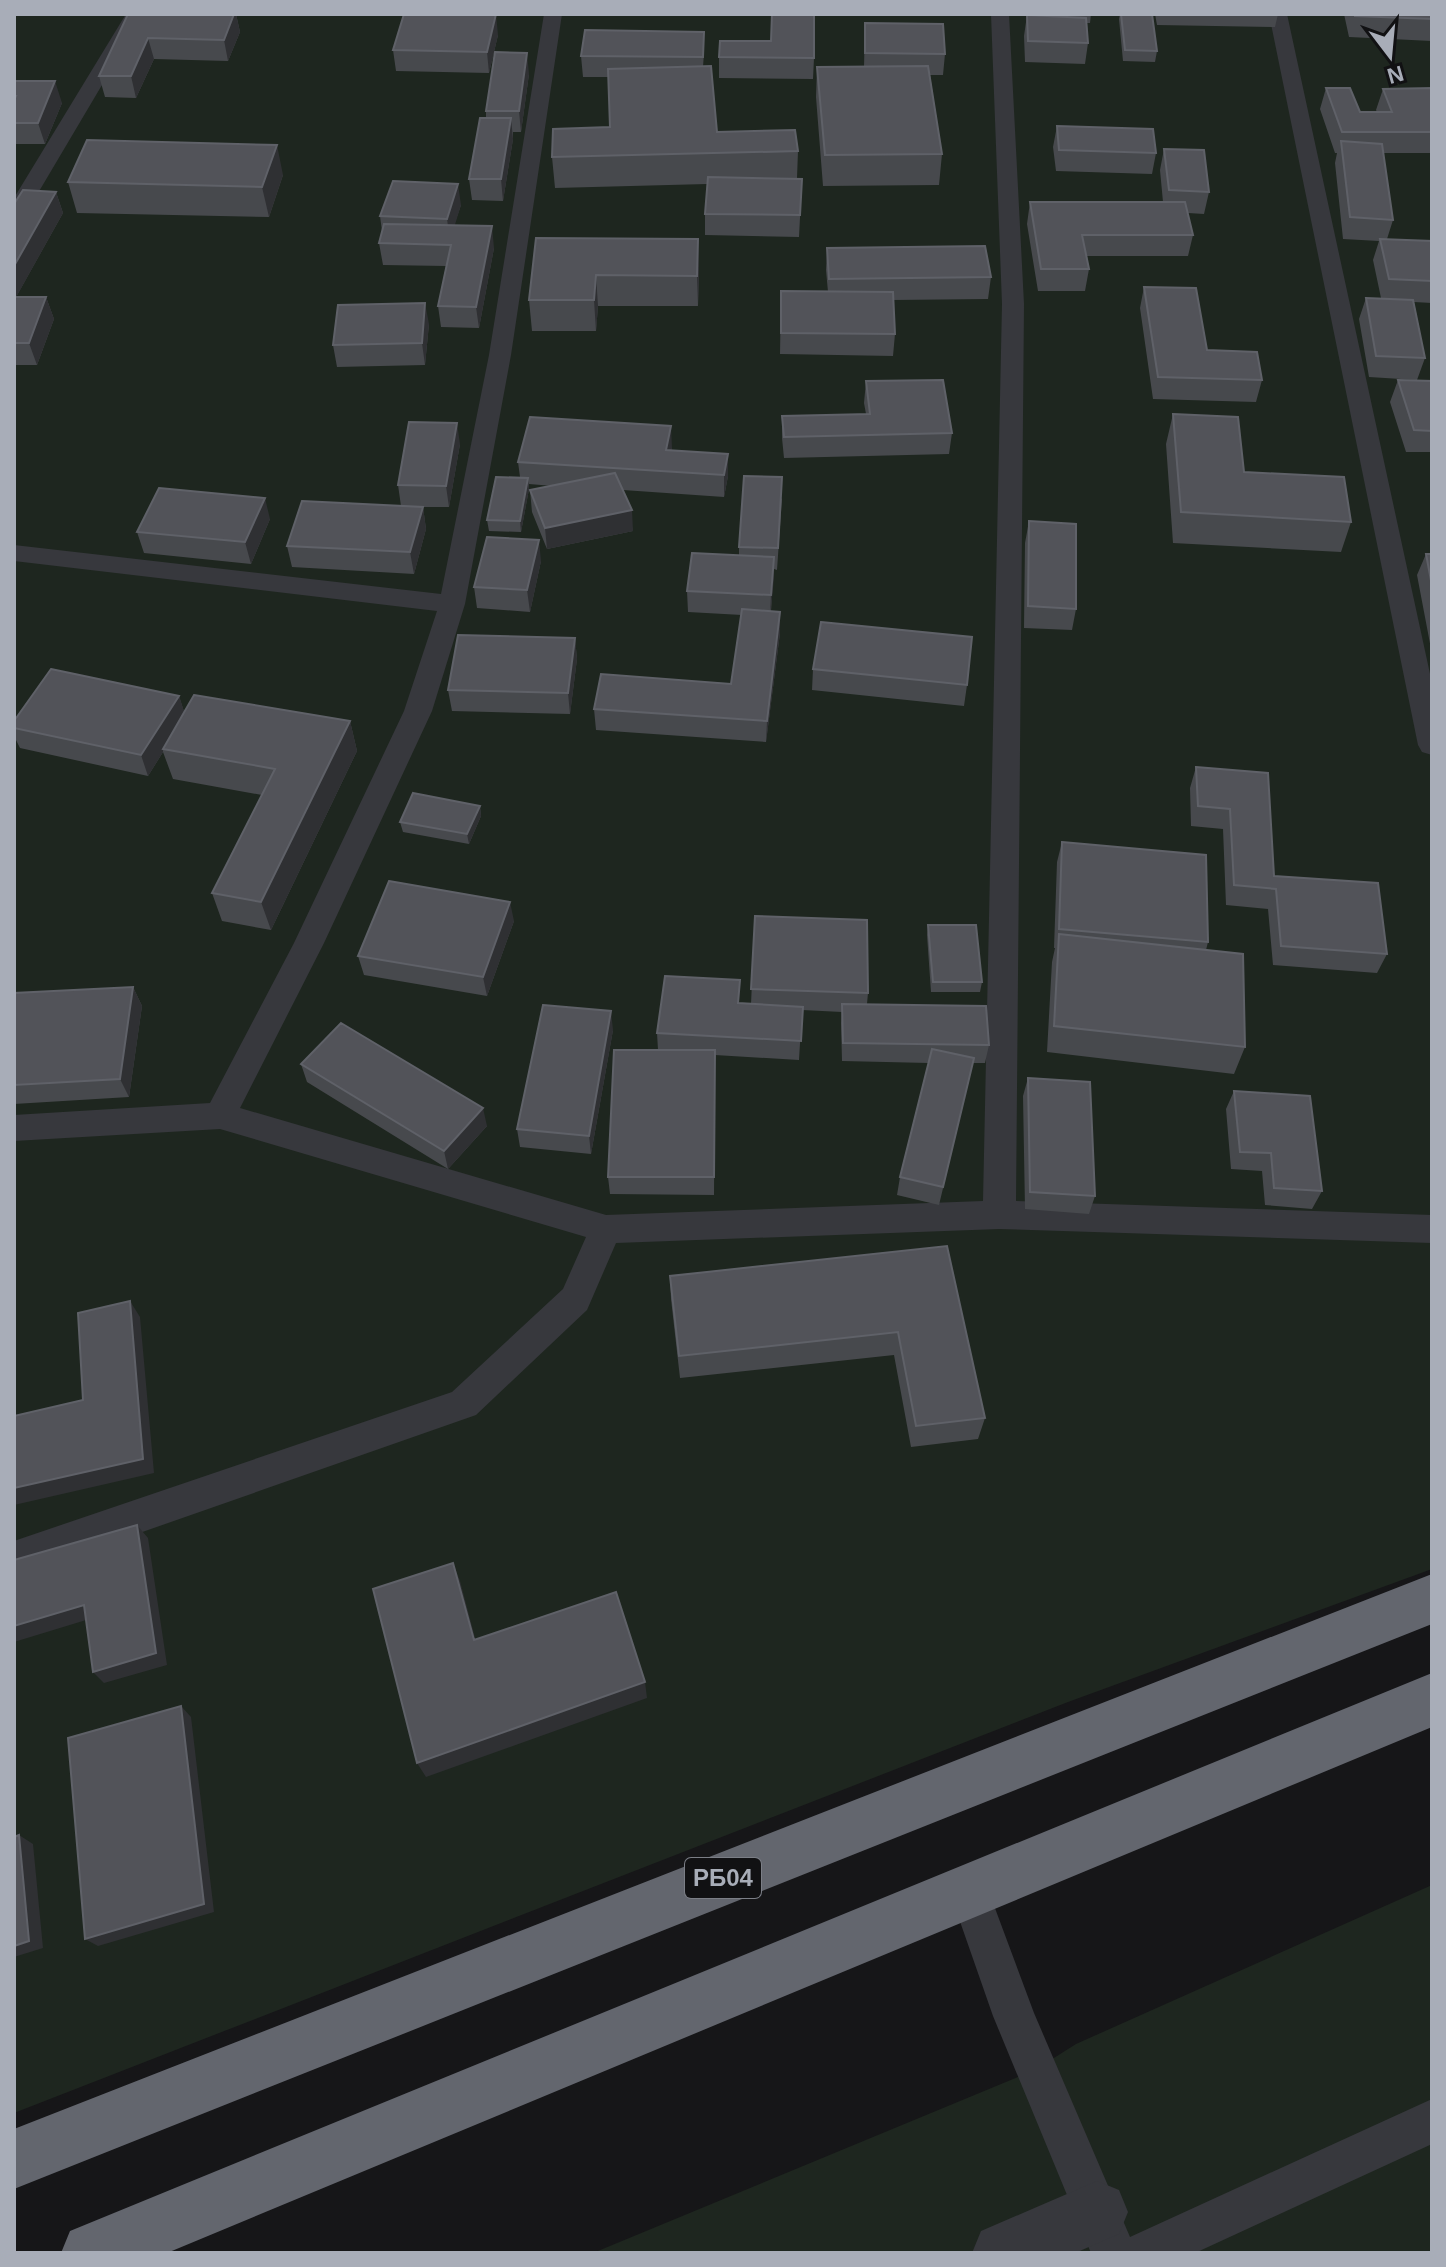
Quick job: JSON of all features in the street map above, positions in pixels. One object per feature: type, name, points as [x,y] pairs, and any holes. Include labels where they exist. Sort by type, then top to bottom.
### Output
[{"type":"highway","name":"РБ04","points":[[14,2159],[1432,1599]]},
{"type":"highway","points":[[92,2253],[1432,1700]]},
{"type":"street","points":[[1003,2253],[1106,2232]]},
{"type":"lane","points":[[14,215],[135,14]]},
{"type":"lane","points":[[220,1116],[309,943],[418,711],[452,604],[500,355],[553,14]]},
{"type":"lane","points":[[999,1215],[1013,304],[1000,14]]},
{"type":"lane","points":[[1278,14],[1432,745]]},
{"type":"lane","points":[[14,553],[452,604]]},
{"type":"lane","points":[[14,1128],[220,1116],[606,1229],[999,1215],[1432,1229]]},
{"type":"lane","points":[[14,1559],[464,1404],[575,1299],[606,1229]]},
{"type":"lane","points":[[969,1890],[1014,2016],[1106,2232]]},
{"type":"lane","points":[[1145,2253],[1432,2121]]},
{"type":"shaded area","points":[[14,14],[1432,14],[1432,1569],[1068,1702],[14,2113]]},
{"type":"shaded area","points":[[1432,1885],[1432,2253],[593,2253],[1035,2070],[1076,2044]]},
{"type":"building","points":[[128,14],[234,14],[224,40],[148,38],[131,76],[99,76]]},
{"type":"building","points":[[404,14],[496,14],[487,52],[393,50]]},
{"type":"building","points":[[772,14],[814,14],[814,58],[719,57],[720,41],[771,41]]},
{"type":"building","points":[[1121,14],[1152,14],[1157,51],[1125,50]]},
{"type":"building","points":[[1432,14],[1432,19],[1355,16]]},
{"type":"building","points":[[1027,15],[1086,18],[1088,43],[1028,41]]},
{"type":"building","points":[[865,23],[943,24],[945,54],[865,53]]},
{"type":"building","points":[[585,30],[704,32],[703,57],[581,56]]},
{"type":"building","points":[[495,52],[527,53],[519,111],[486,111]]},
{"type":"building","points":[[711,66],[717,132],[795,130],[798,151],[552,157],[553,129],[610,127],[608,69]]},
{"type":"building","points":[[928,66],[942,154],[825,155],[817,67]]},
{"type":"building","points":[[14,81],[55,81],[38,123],[14,123]]},
{"type":"building","points":[[1326,88],[1350,88],[1360,112],[1392,112],[1383,89],[1432,88],[1432,132],[1342,132]]},
{"type":"building","points":[[480,118],[511,118],[501,179],[469,179]]},
{"type":"building","points":[[1057,126],[1153,129],[1156,153],[1059,150]]},
{"type":"building","points":[[87,140],[277,145],[262,187],[68,182]]},
{"type":"building","points":[[1341,141],[1382,144],[1393,220],[1350,217]]},
{"type":"building","points":[[1164,149],[1204,150],[1209,192],[1169,190]]},
{"type":"building","points":[[708,177],[802,179],[800,215],[705,214]]},
{"type":"building","points":[[393,181],[458,184],[447,219],[380,216]]},
{"type":"building","points":[[23,190],[56,192],[14,266],[14,204]]},
{"type":"building","points":[[1030,202],[1185,202],[1193,235],[1082,235],[1089,269],[1041,269]]},
{"type":"building","points":[[384,224],[492,226],[476,307],[438,306],[451,245],[379,243]]},
{"type":"building","points":[[536,238],[698,239],[697,276],[596,275],[594,300],[529,300]]},
{"type":"building","points":[[1380,239],[1432,241],[1432,281],[1389,279]]},
{"type":"building","points":[[985,246],[991,277],[829,279],[827,248]]},
{"type":"building","points":[[1144,287],[1196,288],[1207,350],[1257,352],[1262,380],[1158,377]]},
{"type":"building","points":[[781,291],[893,292],[895,334],[781,333]]},
{"type":"building","points":[[14,297],[46,297],[29,343],[14,343]]},
{"type":"building","points":[[1366,298],[1413,300],[1425,358],[1376,356]]},
{"type":"building","points":[[425,303],[422,343],[333,345],[338,305]]},
{"type":"building","points":[[943,380],[952,433],[784,437],[782,416],[870,414],[866,381]]},
{"type":"building","points":[[1398,380],[1432,381],[1432,431],[1414,430]]},
{"type":"building","points":[[1173,414],[1238,417],[1244,472],[1344,477],[1351,522],[1181,512]]},
{"type":"building","points":[[530,417],[671,426],[666,450],[728,454],[724,475],[518,462]]},
{"type":"building","points":[[409,422],[457,423],[446,486],[398,485]]},
{"type":"building","points":[[615,473],[632,510],[545,528],[530,490]]},
{"type":"building","points":[[744,476],[782,477],[778,548],[739,547]]},
{"type":"building","points":[[496,477],[528,478],[520,521],[487,520]]},
{"type":"building","points":[[159,488],[265,498],[245,542],[137,532]]},
{"type":"building","points":[[302,501],[423,507],[410,552],[287,546]]},
{"type":"building","points":[[1029,521],[1076,524],[1076,609],[1028,606]]},
{"type":"building","points":[[487,537],[539,540],[527,590],[474,587]]},
{"type":"building","points":[[692,553],[774,557],[771,595],[687,591]]},
{"type":"building","points":[[1426,554],[1432,554],[1432,586]]},
{"type":"building","points":[[742,609],[780,612],[767,721],[594,709],[601,674],[731,684]]},
{"type":"building","points":[[821,622],[972,637],[967,685],[813,669]]},
{"type":"building","points":[[458,635],[575,638],[568,693],[448,690]]},
{"type":"building","points":[[51,669],[179,696],[141,755],[14,728],[14,721]]},
{"type":"building","points":[[194,695],[350,721],[261,902],[212,893],[275,769],[163,749]]},
{"type":"building","points":[[1196,767],[1268,773],[1274,876],[1378,883],[1387,954],[1281,946],[1276,889],[1234,885],[1230,809],[1198,806]]},
{"type":"building","points":[[413,793],[480,806],[467,834],[400,822]]},
{"type":"building","points":[[1062,842],[1206,855],[1208,942],[1059,929]]},
{"type":"building","points":[[389,881],[510,902],[483,977],[358,956]]},
{"type":"building","points":[[755,916],[867,920],[868,993],[751,989]]},
{"type":"building","points":[[928,925],[976,925],[982,982],[933,982]]},
{"type":"building","points":[[1059,934],[1243,954],[1245,1047],[1054,1026]]},
{"type":"building","points":[[665,976],[740,980],[738,1003],[803,1007],[801,1041],[657,1033]]},
{"type":"building","points":[[133,987],[120,1079],[14,1085],[14,993]]},
{"type":"building","points":[[842,1004],[986,1006],[989,1045],[843,1043]]},
{"type":"building","points":[[543,1005],[611,1011],[589,1136],[517,1129]]},
{"type":"building","points":[[341,1023],[483,1108],[444,1151],[301,1064]]},
{"type":"building","points":[[932,1049],[974,1058],[943,1187],[900,1177]]},
{"type":"building","points":[[614,1050],[715,1050],[714,1177],[608,1177]]},
{"type":"building","points":[[1028,1078],[1090,1082],[1095,1196],[1030,1192]]},
{"type":"building","points":[[1234,1091],[1310,1096],[1322,1191],[1274,1188],[1271,1153],[1240,1152]]},
{"type":"building","points":[[947,1246],[985,1418],[916,1426],[898,1332],[679,1356],[670,1276]]},
{"type":"building","points":[[130,1301],[143,1459],[14,1488],[14,1416],[83,1400],[78,1313]]},
{"type":"building","points":[[137,1525],[156,1653],[93,1672],[84,1605],[14,1626],[14,1560]]},
{"type":"building","points":[[453,1563],[474,1640],[616,1592],[645,1682],[417,1763],[373,1589]]},
{"type":"building","points":[[181,1706],[204,1904],[85,1939],[68,1738]]},
{"type":"building","points":[[19,1835],[29,1941],[14,1946],[14,1837]]}]
